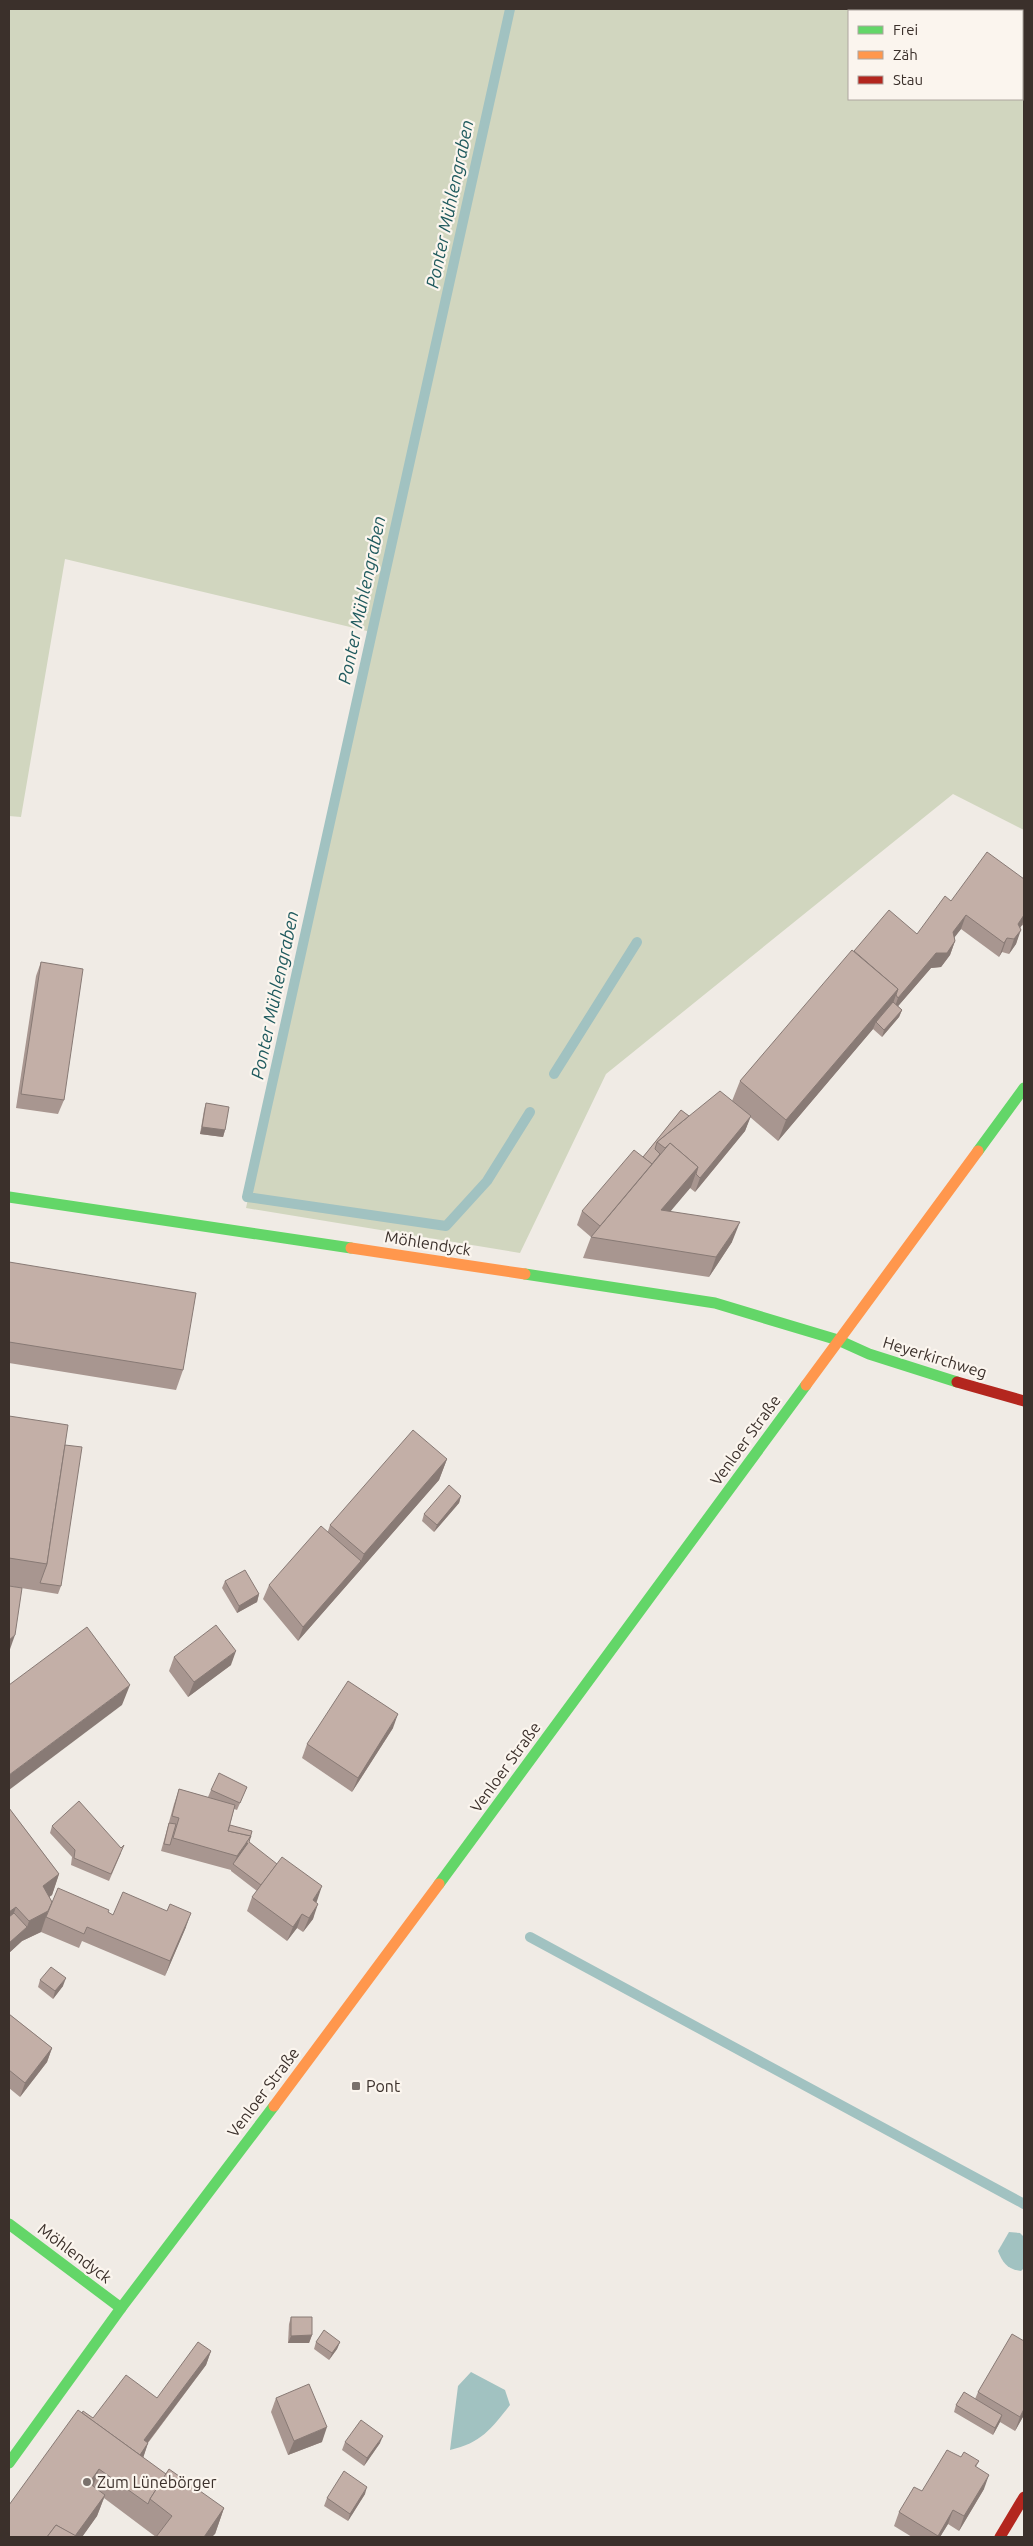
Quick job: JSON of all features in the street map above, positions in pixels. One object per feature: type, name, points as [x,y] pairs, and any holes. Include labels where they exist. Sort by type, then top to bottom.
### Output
[{"type":"main road","name":"Venloer Straße","points":[[9,2463],[121,2308],[341,2018],[1024,1088]]},
{"type":"main road","name":"Möhlendyck","points":[[9,1197],[715,1303],[838,1340]]},
{"type":"main road","name":"Heyerkirchweg","points":[[838,1340],[869,1354],[1024,1401]]},
{"type":"main road","name":"Möhlendyck","points":[[9,2224],[121,2308]]},
{"type":"main road","points":[[1000,2537],[1024,2497]]},
{"type":"green space","points":[[9,9],[1024,9],[1024,830],[953,794],[606,1074],[520,1253],[246,1208],[371,632],[65,559],[21,817],[9,816]]},
{"type":"water","points":[[1009,2232],[1020,2233],[1024,2237],[1024,2268],[1021,2271],[1006,2265],[998,2251]]},
{"type":"water","points":[[471,2372],[505,2390],[510,2405],[478,2439],[450,2450],[458,2386]]},
{"type":"building","points":[[987,852],[1024,879],[1024,915],[1018,924],[1021,930],[1014,939],[1007,938],[1004,943],[966,915],[953,932],[955,941],[947,953],[936,953],[898,998],[896,995],[898,989],[854,951],[889,910],[917,934],[945,896],[951,901]]},
{"type":"building","points":[[852,950],[898,989],[786,1120],[740,1081]]},
{"type":"building","points":[[41,962],[83,969],[64,1100],[21,1094]]},
{"type":"building","points":[[893,1002],[902,1010],[884,1030],[876,1022]]},
{"type":"building","points":[[720,1091],[751,1116],[700,1178],[696,1174],[698,1167],[670,1143],[665,1148],[657,1142]]},
{"type":"building","points":[[206,1103],[229,1107],[225,1130],[202,1127]]},
{"type":"building","points":[[681,1110],[689,1116],[657,1142],[655,1149],[660,1154],[652,1164],[643,1157]]},
{"type":"building","points":[[670,1143],[698,1167],[661,1210],[740,1222],[716,1257],[591,1237]]},
{"type":"building","points":[[634,1150],[652,1164],[600,1226],[582,1211]]},
{"type":"building","points":[[9,1262],[196,1293],[183,1370],[9,1342]]},
{"type":"building","points":[[9,1416],[68,1425],[47,1564],[9,1558]]},
{"type":"building","points":[[413,1430],[447,1459],[364,1554],[330,1525]]},
{"type":"building","points":[[65,1445],[82,1447],[61,1586],[40,1583],[47,1564]]},
{"type":"building","points":[[449,1485],[461,1496],[437,1525],[424,1514]]},
{"type":"building","points":[[321,1526],[361,1561],[303,1627],[269,1585]]},
{"type":"building","points":[[245,1570],[259,1594],[239,1606],[225,1581]]},
{"type":"building","points":[[9,1586],[22,1588],[15,1635],[9,1640]]},
{"type":"building","points":[[216,1625],[236,1651],[194,1682],[174,1657]]},
{"type":"building","points":[[87,1627],[130,1685],[9,1775],[9,1685]]},
{"type":"building","points":[[348,1681],[398,1714],[358,1778],[307,1744]]},
{"type":"building","points":[[219,1773],[247,1787],[240,1803],[211,1790]]},
{"type":"building","points":[[179,1789],[235,1805],[228,1831],[251,1836],[237,1856],[173,1838],[179,1818],[172,1816]]},
{"type":"building","points":[[79,1801],[121,1848],[124,1845],[111,1874],[74,1858],[75,1850],[52,1826]]},
{"type":"building","points":[[9,1808],[59,1874],[43,1886],[52,1902],[48,1911],[29,1921],[16,1907],[9,1912]]},
{"type":"building","points":[[169,1823],[176,1824],[170,1845],[164,1844]]},
{"type":"building","points":[[230,1825],[252,1831],[251,1836],[228,1831]]},
{"type":"building","points":[[250,1837],[249,1842],[277,1864],[261,1885],[233,1864],[248,1843],[246,1843]]},
{"type":"building","points":[[282,1857],[322,1886],[313,1900],[318,1904],[309,1918],[302,1914],[293,1927],[252,1897]]},
{"type":"building","points":[[58,1888],[109,1910],[108,1912],[113,1915],[123,1892],[167,1911],[170,1904],[191,1913],[170,1961],[87,1927],[84,1934],[46,1917]]},
{"type":"building","points":[[14,1913],[27,1927],[9,1943],[9,1917]]},
{"type":"building","points":[[51,1967],[66,1978],[55,1991],[40,1980]]},
{"type":"building","points":[[9,2014],[52,2048],[25,2083],[9,2070]]},
{"type":"building","points":[[291,2317],[312,2317],[312,2335],[291,2336]]},
{"type":"building","points":[[324,2330],[340,2342],[332,2353],[316,2342]]},
{"type":"building","points":[[1012,2334],[1024,2341],[1024,2409],[1020,2417],[978,2392]]},
{"type":"building","points":[[198,2342],[211,2351],[144,2440],[148,2443],[140,2455],[82,2413],[83,2411],[93,2418],[126,2375],[157,2398]]},
{"type":"building","points":[[309,2384],[327,2427],[294,2441],[276,2398]]},
{"type":"building","points":[[964,2392],[1002,2415],[995,2428],[956,2405]]},
{"type":"building","points":[[78,2410],[166,2474],[148,2504],[99,2469],[89,2483],[105,2495],[75,2536],[56,2525],[47,2537],[9,2537],[9,2505]]},
{"type":"building","points":[[361,2420],[383,2436],[367,2458],[345,2442]]},
{"type":"building","points":[[947,2450],[961,2457],[964,2452],[979,2461],[975,2466],[989,2475],[964,2516],[953,2510],[938,2536],[899,2512],[914,2487],[922,2491]]},
{"type":"building","points":[[169,2469],[224,2508],[204,2537],[156,2537],[172,2516],[150,2499]]},
{"type":"building","points":[[344,2471],[367,2487],[350,2514],[327,2498]]},
{"type":"building","points":[[56,2525],[78,2537],[47,2537]]},
{"type":"waterway","name":"Ponter Mühlengraben","points":[[510,9],[247,1197],[446,1226],[487,1181],[530,1112]]},
{"type":"waterway","points":[[554,1074],[637,942]]},
{"type":"waterway","points":[[530,1937],[1024,2204]]},
{"type":"traffic: fast","points":[[978,1151],[1024,1088]]},
{"type":"traffic: fast","points":[[9,1197],[351,1248]]},
{"type":"traffic: fast","points":[[525,1274],[715,1303],[838,1340],[869,1354],[957,1382]]},
{"type":"traffic: fast","points":[[439,1884],[806,1385]]},
{"type":"traffic: fast","points":[[9,2463],[121,2308],[274,2106]]},
{"type":"traffic: fast","points":[[9,2224],[121,2308]]},
{"type":"traffic: slow","points":[[806,1385],[978,1151]]},
{"type":"traffic: slow","points":[[351,1248],[525,1274]]},
{"type":"traffic: slow","points":[[274,2106],[439,1884]]},
{"type":"traffic: jam","points":[[957,1382],[1024,1401]]},
{"type":"traffic: jam","points":[[1000,2537],[1024,2497]]},
{"type":"place","name":"Pont","points":[[356,2086]]},
{"type":"place","name":"Zum Lünebörger","points":[[87,2482]]}]
